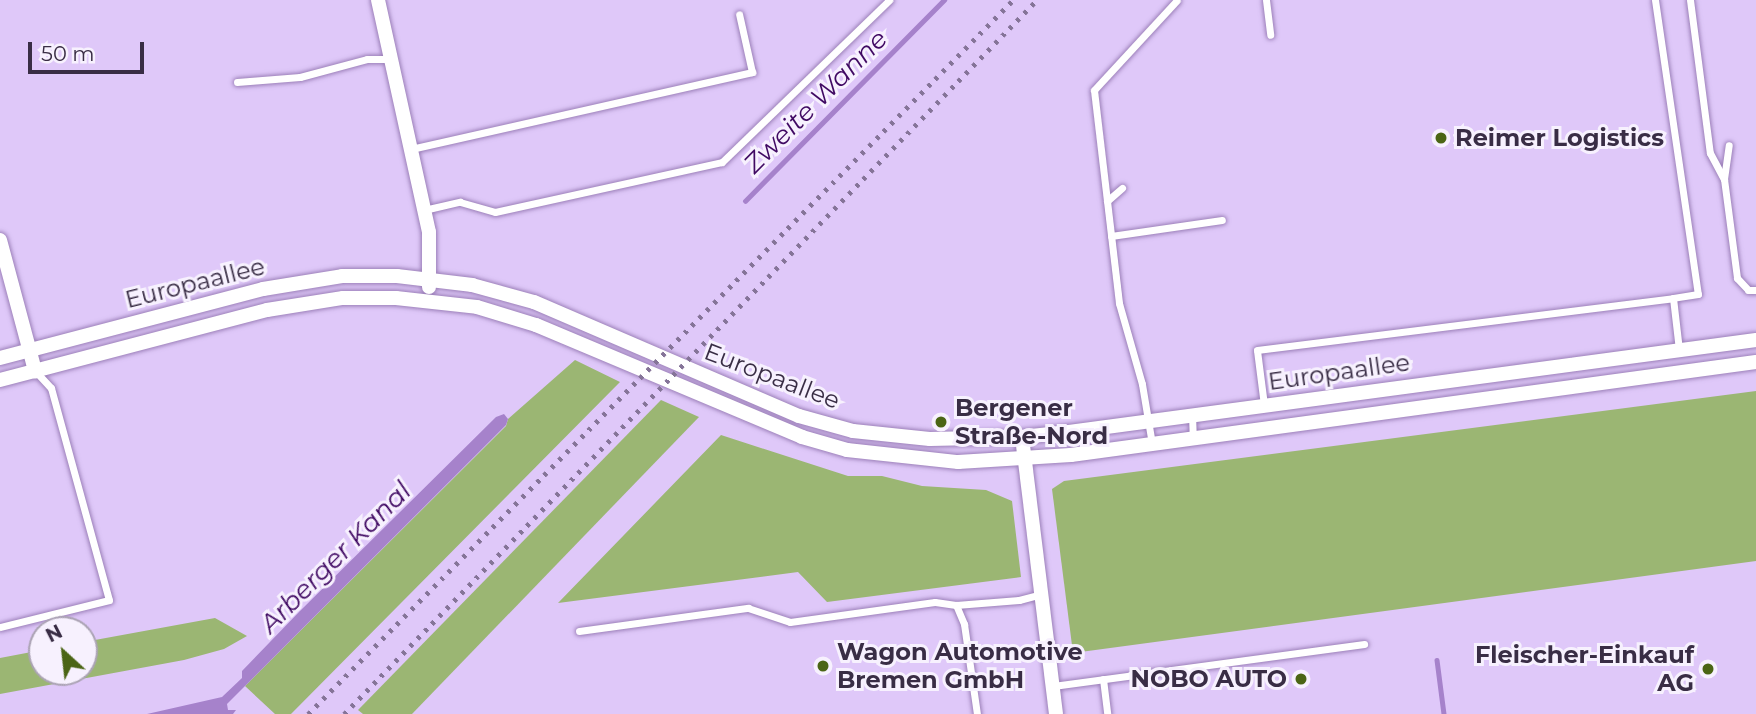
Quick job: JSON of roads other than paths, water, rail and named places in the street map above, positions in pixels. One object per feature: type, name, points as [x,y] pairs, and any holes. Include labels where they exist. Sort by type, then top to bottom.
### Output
[{"type":"street","points":[[378,0],[431,246],[428,301]]},
{"type":"street","points":[[0,240],[35,371]]},
{"type":"street","name":"Europaallee","points":[[0,358],[302,281],[342,276],[397,276],[472,285],[534,302],[770,405],[853,431],[930,439],[1021,438],[1756,340]]},
{"type":"street","name":"Europaallee","points":[[0,380],[267,310],[343,298],[428,301],[477,307],[536,326],[759,421],[847,450],[957,462],[1025,459],[1152,444],[1756,362]]},
{"type":"street","points":[[1021,438],[1056,714]]},
{"type":"lane","points":[[424,210],[460,202],[495,212],[722,162],[889,0]]},
{"type":"lane","points":[[1152,444],[1150,420],[1119,303],[1094,90],[1177,0]]},
{"type":"lane","points":[[1266,0],[1270,35]]},
{"type":"lane","points":[[1264,405],[1257,351],[1698,295],[1655,0]]},
{"type":"lane","points":[[1690,0],[1710,153],[1724,179]]},
{"type":"lane","points":[[411,149],[752,72],[739,14]]},
{"type":"lane","points":[[237,82],[300,77],[367,59],[391,59]]},
{"type":"lane","points":[[1729,145],[1724,179],[1737,278],[1748,290],[1756,290]]},
{"type":"lane","points":[[1107,201],[1122,188]]},
{"type":"lane","points":[[1111,236],[1222,220]]},
{"type":"lane","points":[[1673,298],[1679,350]]},
{"type":"lane","points":[[0,627],[109,600],[51,388],[35,371]]},
{"type":"lane","points":[[1192,414],[1194,438]]},
{"type":"lane","points":[[579,631],[748,608],[790,622],[935,602],[956,605],[1019,600],[1041,594]]},
{"type":"lane","points":[[956,605],[964,624],[977,714]]},
{"type":"lane","points":[[1053,686],[1364,644]]},
{"type":"lane","points":[[1103,679],[1107,714]]},
{"type":"waterway","name":"Zweite Wanne","points":[[745,201],[944,0]]},
{"type":"waterway","points":[[1437,660],[1444,714]]},
{"type":"railway","points":[[308,714],[1013,0]]},
{"type":"railway","points":[[344,714],[1037,0]]},
{"type":"place","name":"Reimer Logistics","points":[[1441,138]]},
{"type":"place","name":"Bergener Straße-Nord","points":[[941,422]]},
{"type":"place","name":"Wagon Automotive Bremen GmbH","points":[[823,666]]},
{"type":"place","name":"Fleischer-Einkauf AG","points":[[1708,669]]},
{"type":"place","name":"NOBO AUTO","points":[[1301,679]]},
{"type":"water label","name":"Arberger Kanal","points":[[336,558]]}]
